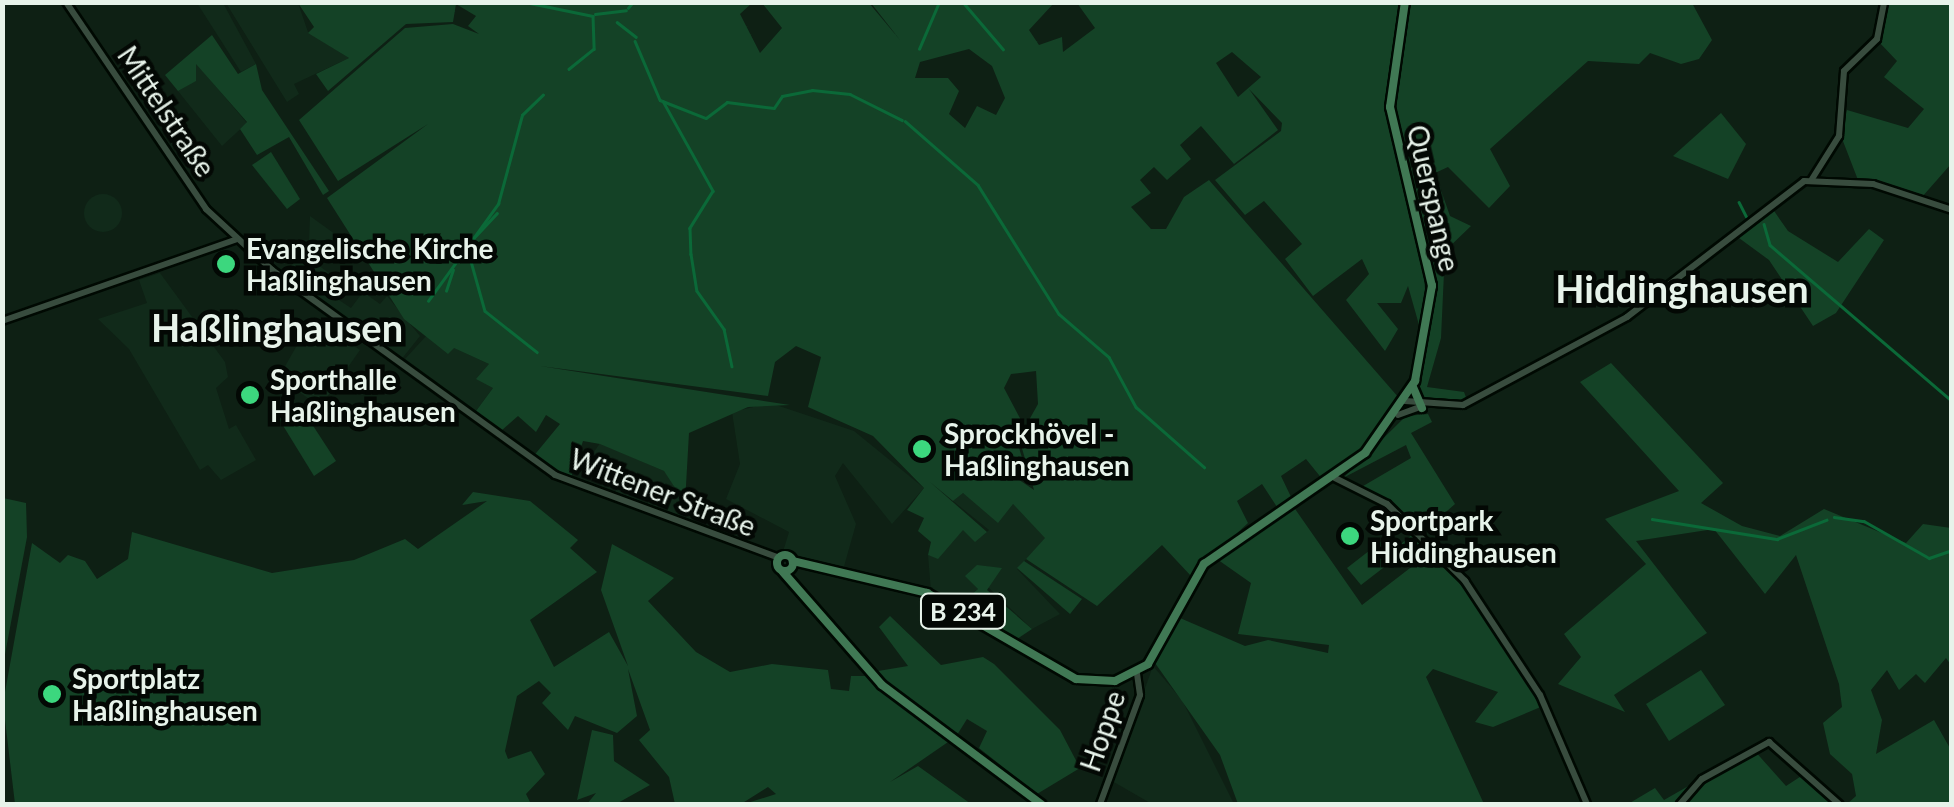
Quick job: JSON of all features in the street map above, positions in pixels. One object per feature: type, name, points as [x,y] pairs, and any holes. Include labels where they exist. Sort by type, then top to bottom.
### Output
[{"type":"main road","name":"Mittelstraße","points":[[66,2],[235,240],[399,363]]},
{"type":"main road","name":"Querspange","points":[[1405,2],[1390,107],[1432,310],[1406,401]]},
{"type":"main road","points":[[1398,415],[1474,400],[1640,310],[1812,179],[1840,136],[1844,70],[1877,39],[1884,2]]},
{"type":"main road","points":[[1812,179],[1873,184],[1952,210]]},
{"type":"main road","points":[[2,320],[235,240]]},
{"type":"main road","name":"Wittener Straße","points":[[399,363],[565,481],[786,565],[814,567],[927,593],[1076,679],[1137,673]]},
{"type":"main road","points":[[1413,387],[1420,408]]},
{"type":"main road","points":[[1137,673],[1151,661],[1217,550],[1334,478],[1398,415],[1406,401],[1420,408]]},
{"type":"main road","points":[[1334,478],[1387,504],[1464,581],[1540,694],[1587,804]]},
{"type":"main road","points":[[786,565],[794,584],[882,685],[1041,804]]},
{"type":"main road","name":"Hoppe","points":[[1100,804],[1140,694],[1137,673]]},
{"type":"main road","points":[[1680,804],[1702,779],[1769,742],[1839,804]]},
{"type":"shaded area","points":[[197,3],[223,3],[256,64],[241,72]]},
{"type":"shaded area","points":[[226,3],[298,3],[308,32],[349,58],[294,84],[299,94],[287,102]]},
{"type":"shaded area","points":[[298,3],[752,3],[740,14],[760,53],[782,28],[762,3],[869,3],[900,40],[871,3],[1054,3],[1029,30],[1039,45],[1062,37],[1063,52],[1095,28],[1077,3],[1401,3],[1386,102],[1423,260],[1427,319],[1421,332],[1408,286],[1401,303],[1377,303],[1398,329],[1385,351],[1346,300],[1369,274],[1362,259],[1313,296],[1285,259],[1302,244],[1264,201],[1245,215],[1215,180],[1281,131],[1282,123],[1249,89],[1278,130],[1234,164],[1201,126],[1180,145],[1191,159],[1167,180],[1154,167],[1140,180],[1151,193],[1131,207],[1151,229],[1166,229],[1184,197],[1209,180],[1399,398],[1368,443],[1323,480],[1306,459],[1281,476],[1292,499],[1277,507],[1262,484],[1237,501],[1248,523],[1191,576],[1162,545],[1097,606],[1026,559],[1045,538],[1013,504],[998,523],[963,493],[953,501],[930,482],[987,532],[975,542],[963,530],[938,559],[928,555],[931,542],[918,531],[924,518],[907,510],[924,488],[873,436],[808,407],[821,357],[796,346],[775,362],[768,396],[540,366],[790,405],[748,407],[689,433],[685,503],[664,471],[600,444],[583,441],[570,481],[532,458],[560,424],[546,415],[536,432],[518,416],[501,431],[476,411],[493,388],[476,379],[489,364],[454,348],[448,354],[404,319],[327,198],[428,124],[338,181],[299,120],[405,28],[453,24],[479,34],[468,26],[476,16],[456,4],[453,22],[406,24],[328,91],[316,74],[349,58],[308,33],[314,27]],"holes":[[[969,49],[992,66],[1005,98],[996,115],[977,106],[965,128],[949,114],[959,91],[948,78],[915,78],[920,62]],[[1232,52],[1261,77],[1238,97],[1216,63]],[[1036,371],[1038,404],[1019,438],[1034,490],[987,458],[1029,481],[1017,441],[1022,422],[1004,388],[1011,374]]]},
{"type":"shaded area","points":[[1408,3],[1692,3],[1712,40],[1699,59],[1681,64],[1650,53],[1639,64],[1588,61],[1490,149],[1510,186],[1489,208],[1448,167],[1435,173],[1450,216],[1471,226],[1445,251],[1441,338],[1427,387],[1464,392],[1467,400],[1452,404],[1419,400],[1417,390],[1437,290],[1394,107]]},
{"type":"shaded area","points":[[1886,3],[1951,3],[1951,164],[1922,197],[1858,180],[1841,136],[1847,110],[1908,128],[1924,109],[1884,77],[1897,61],[1878,41]]},
{"type":"shaded area","points":[[212,35],[238,74],[256,64],[262,90],[329,191],[323,195],[289,137],[257,155],[240,129],[247,122],[196,64],[196,81],[178,91],[165,75]]},
{"type":"shaded area","points":[[196,63],[247,123],[222,146],[178,91],[196,80]]},
{"type":"shaded area","points":[[1721,113],[1746,144],[1728,179],[1673,156]]},
{"type":"shaded area","points":[[271,152],[300,199],[287,209],[252,165]]},
{"type":"shaded area","points":[[103,194],[117,199],[122,213],[117,227],[103,232],[89,227],[84,213],[89,199]]},
{"type":"shaded area","points":[[1772,208],[1788,231],[1838,262],[1869,229],[1884,240],[1836,313],[1813,326],[1769,260],[1739,238]]},
{"type":"shaded area","points":[[310,216],[339,237],[318,265],[348,287],[339,300],[351,308],[363,292],[380,304],[387,296],[420,336],[400,361],[286,273],[309,242]]},
{"type":"shaded area","points":[[160,273],[225,362],[228,377],[216,388],[229,429],[236,425],[256,460],[221,480],[208,465],[200,470],[129,349],[98,319],[147,303],[139,280]]},
{"type":"shaded area","points":[[313,317],[360,350],[320,407],[279,377]]},
{"type":"shaded area","points":[[427,335],[489,364],[493,388],[476,411],[405,359]]},
{"type":"shaded area","points":[[1611,363],[1723,483],[1701,503],[1742,526],[1780,536],[1824,509],[1906,543],[1923,524],[1951,528],[1951,665],[1946,658],[1925,683],[1916,674],[1899,690],[1887,670],[1871,690],[1882,720],[1876,754],[1934,720],[1951,750],[1951,804],[1847,804],[1856,796],[1852,774],[1830,754],[1823,723],[1842,707],[1839,684],[1796,555],[1765,594],[1714,529],[1636,541],[1707,633],[1614,695],[1625,712],[1558,684],[1581,657],[1564,634],[1646,564],[1605,519],[1679,491],[1580,382]]},
{"type":"shaded area","points":[[770,403],[854,431],[924,488],[892,524],[843,463],[835,476],[856,524],[843,570],[782,555],[789,532],[726,499],[740,464],[732,412]]},
{"type":"shaded area","points":[[286,414],[308,418],[336,461],[314,476],[279,419]]},
{"type":"shaded area","points":[[1428,414],[1432,422],[1411,433],[1455,504],[1422,533],[1391,502],[1358,489],[1411,458],[1406,445],[1343,478],[1406,416]]},
{"type":"shaded area","points":[[600,443],[664,471],[684,492],[683,522],[615,497],[619,471],[590,458]]},
{"type":"shaded area","points":[[473,492],[530,501],[578,540],[570,548],[597,572],[530,620],[554,667],[609,632],[628,666],[601,590],[612,544],[674,578],[648,601],[696,652],[730,672],[772,664],[828,670],[831,689],[849,691],[851,676],[868,676],[951,740],[890,782],[918,766],[971,804],[744,804],[776,794],[768,787],[741,804],[675,804],[669,777],[639,740],[650,730],[628,669],[637,716],[617,733],[575,716],[568,730],[542,703],[551,693],[539,681],[517,696],[505,751],[508,759],[531,751],[545,774],[526,794],[531,804],[15,804],[3,703],[32,543],[60,563],[68,555],[85,561],[97,579],[128,559],[132,532],[272,573],[354,560],[405,539],[418,549],[487,501],[462,505]]},
{"type":"shaded area","points":[[962,493],[1012,503],[1046,538],[1017,569],[1060,614],[1032,629],[988,587],[1000,569],[977,566],[966,576],[978,589],[960,604],[931,591],[928,555],[938,558],[963,529],[981,537],[989,530],[953,501]]},
{"type":"shaded area","points":[[3,498],[26,503],[27,537],[3,665]]},
{"type":"shaded area","points":[[1293,506],[1362,605],[1414,565],[1401,544],[1414,533],[1461,579],[1536,690],[1543,706],[1493,727],[1475,722],[1498,692],[1433,669],[1426,677],[1484,804],[1238,804],[1220,755],[1155,663],[1180,618],[1245,646],[1268,640],[1328,653],[1329,645],[1238,634],[1251,583],[1214,557]]},
{"type":"shaded area","points":[[1383,540],[1396,558],[1361,585],[1347,568]]},
{"type":"shaded area","points":[[1024,561],[1082,599],[1070,614],[1017,568]]},
{"type":"shaded area","points":[[977,565],[1002,568],[987,590],[1032,629],[1017,639],[960,604],[978,589],[965,576]]},
{"type":"shaded area","points":[[890,616],[941,665],[983,657],[994,664],[1060,730],[1080,768],[1037,794],[979,748],[987,731],[967,719],[957,735],[910,703],[872,672],[908,666],[879,627]]},
{"type":"shaded area","points":[[1153,666],[1182,700],[1234,804],[1152,804],[1112,781]]},
{"type":"shaded area","points":[[1701,670],[1725,705],[1669,741],[1646,704]]},
{"type":"shaded area","points":[[592,730],[613,735],[614,761],[650,785],[616,804],[587,804],[596,793],[577,800]]},
{"type":"shaded area","points":[[1753,749],[1786,786],[1806,773],[1837,804],[1628,804],[1655,788],[1664,800]]},
{"type":"waterway","points":[[525,2],[593,16],[594,49],[569,69]]},
{"type":"waterway","points":[[628,8],[633,2]]},
{"type":"waterway","points":[[919,49],[939,2]]},
{"type":"waterway","points":[[963,2],[1003,49]]},
{"type":"waterway","points":[[595,14],[626,10]]},
{"type":"waterway","points":[[617,22],[636,37]]},
{"type":"waterway","points":[[635,41],[660,100],[706,118],[727,102],[774,108],[782,96],[812,90],[850,94],[902,120]]},
{"type":"waterway","points":[[428,301],[498,204],[522,115],[543,95]]},
{"type":"waterway","points":[[663,101],[713,191],[690,228],[691,254],[697,291],[724,329],[732,366]]},
{"type":"waterway","points":[[905,121],[978,185],[1059,314],[1109,357],[1136,407],[1204,467]]},
{"type":"waterway","points":[[1739,202],[1746,216]]},
{"type":"waterway","points":[[468,244],[497,213]]},
{"type":"waterway","points":[[1764,224],[1770,245],[1952,401]]},
{"type":"waterway","points":[[467,247],[485,311],[537,352]]},
{"type":"waterway","points":[[446,291],[453,270]]},
{"type":"waterway","points":[[1834,517],[1864,521],[1929,558],[1952,550]]},
{"type":"waterway","points":[[1652,519],[1777,539],[1826,520]]},
{"type":"place","name":"Evangelische Kirche Haßlinghausen","points":[[226,264]]},
{"type":"place","name":"Sporthalle Haßlinghausen","points":[[250,395]]},
{"type":"place","name":"Sprockhövel - Haßlinghausen","points":[[922,449]]},
{"type":"place","name":"Sportpark Hiddinghausen","points":[[1350,536]]},
{"type":"place","name":"Sportplatz Haßlinghausen","points":[[52,694]]},
{"type":"district","name":"Hiddinghausen","points":[[1682,289]]},
{"type":"district","name":"Haßlinghausen","points":[[277,328]]}]
